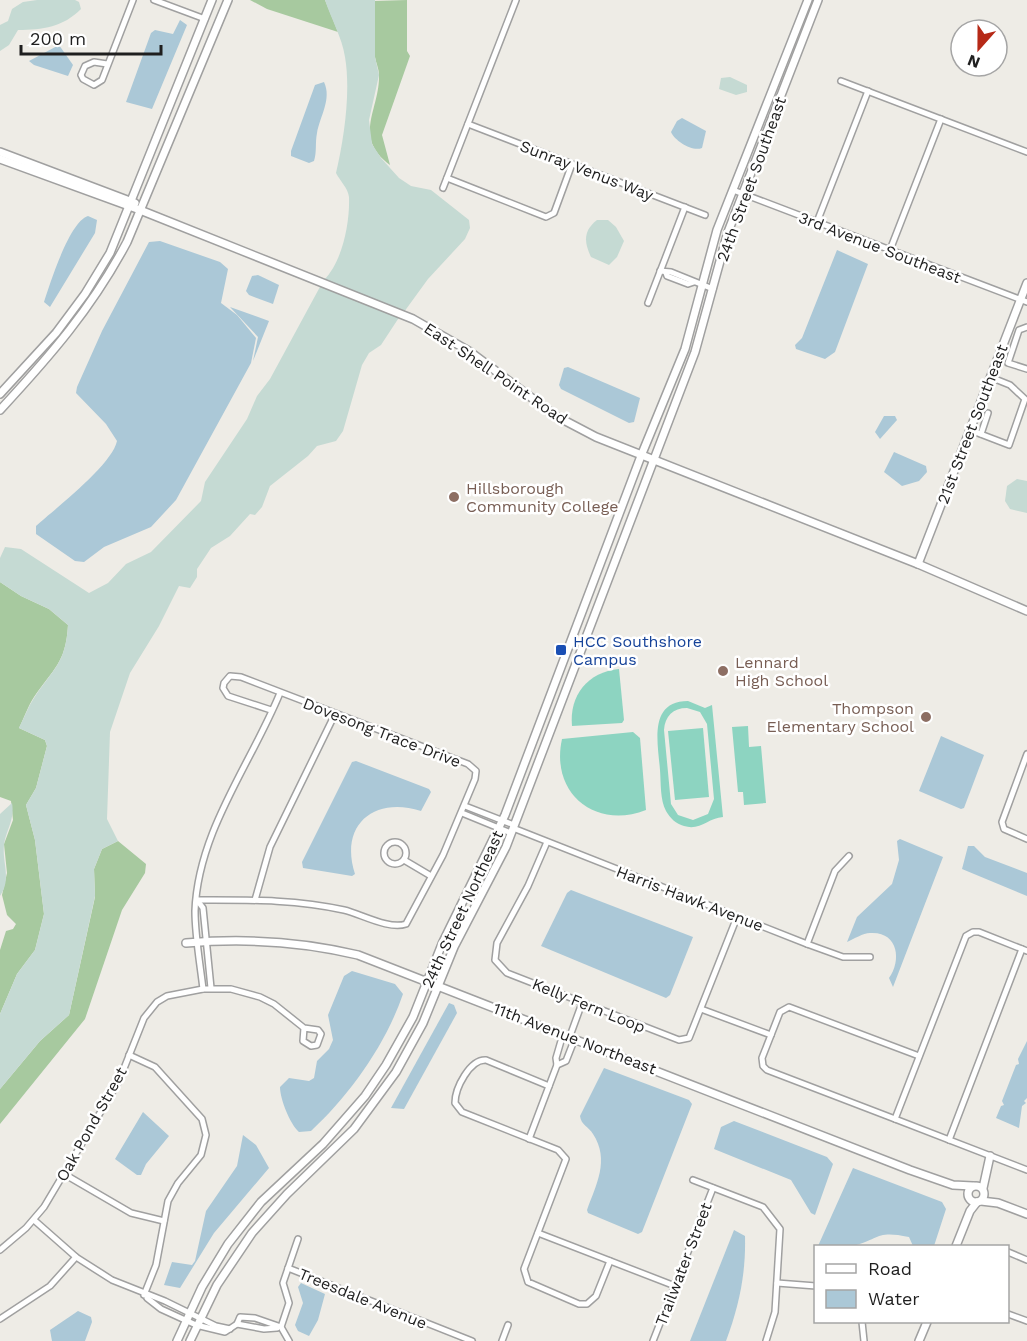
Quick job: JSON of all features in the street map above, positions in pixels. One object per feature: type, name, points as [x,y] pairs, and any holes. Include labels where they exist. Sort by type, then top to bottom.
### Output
[{"type":"street","points":[[107,64],[94,63],[85,66],[81,75],[83,79],[90,84],[98,83],[107,64],[133,0]]},
{"type":"street","points":[[154,0],[205,19]]},
{"type":"street","points":[[0,394],[56,333],[85,294],[110,253],[212,0]]},
{"type":"street","points":[[0,410],[63,342],[88,309],[127,242],[228,0]]},
{"type":"street","points":[[443,188],[516,0]]},
{"type":"street","name":"24th Street Southeast","points":[[641,456],[685,349],[717,230],[808,0]]},
{"type":"street","name":"24th Street Southeast","points":[[652,460],[695,352],[728,232],[818,0]]},
{"type":"street","points":[[842,81],[1027,152]]},
{"type":"street","points":[[817,222],[868,91]]},
{"type":"street","points":[[890,250],[941,119]]},
{"type":"street","name":"Sunray Venus Way","points":[[468,124],[705,215]]},
{"type":"street","points":[[0,152],[133,200],[140,210]]},
{"type":"street","name":"East Shell Point Road","points":[[0,159],[140,210],[413,319],[469,351],[556,416],[641,456],[918,564],[1027,611]]},
{"type":"street","points":[[447,178],[546,217],[554,213],[572,164]]},
{"type":"street","name":"3rd Avenue Southeast","points":[[733,190],[1024,301]]},
{"type":"street","points":[[648,303],[663,272],[685,207]]},
{"type":"street","points":[[663,272],[667,276],[688,284],[694,282],[713,289]]},
{"type":"street","name":"21st Street Southeast","points":[[918,564],[1010,327],[1024,301],[1027,283]]},
{"type":"street","points":[[1010,327],[1019,330],[1027,327]]},
{"type":"street","points":[[1019,330],[1008,363],[1027,369]]},
{"type":"street","points":[[970,430],[1009,445],[1025,399],[1010,385],[990,377]]},
{"type":"street","points":[[981,434],[988,413]]},
{"type":"street","name":"24th Street Northeast","points":[[177,1341],[187,1316],[228,1244],[261,1202],[322,1144],[365,1096],[399,1044],[442,944],[500,828],[641,456]]},
{"type":"street","name":"24th Street Northeast","points":[[190,1341],[198,1322],[236,1254],[264,1219],[354,1129],[375,1103],[410,1048],[454,947],[513,829],[652,460]]},
{"type":"street","name":"Dovesong Trace Drive","points":[[197,900],[255,900],[344,910],[401,926],[409,920],[465,806],[475,779],[476,771],[472,767],[234,675],[224,682],[223,688],[228,696],[272,710]]},
{"type":"street","points":[[203,989],[203,908],[197,900],[205,860],[217,825],[280,693]]},
{"type":"street","points":[[255,900],[270,847],[335,714]]},
{"type":"street","points":[[1027,754],[1002,822],[1004,829],[1027,839]]},
{"type":"street","points":[[465,806],[503,820],[513,829]]},
{"type":"street","points":[[462,813],[500,828],[513,829]]},
{"type":"street","name":"Harris Hawk Avenue","points":[[513,829],[843,957],[870,957]]},
{"type":"street","points":[[395,842],[402,843],[407,853],[404,860],[398,864],[388,861],[384,855],[386,847],[395,842]]},
{"type":"street","name":"Kelly Fern Loop","points":[[547,842],[528,886],[497,942],[495,960],[507,973],[582,1003],[679,1041],[689,1038],[737,917]]},
{"type":"street","points":[[807,944],[835,872],[849,856]]},
{"type":"street","points":[[404,860],[431,876]]},
{"type":"street","points":[[895,1119],[966,936],[979,932],[1025,950],[949,1140]]},
{"type":"street","name":"11th Avenue Northeast","points":[[186,943],[256,939],[325,947],[358,955],[953,1185],[974,1199],[998,1203],[1027,1214]]},
{"type":"street","points":[[202,942],[210,988]]},
{"type":"street","name":"Oak Pond Street","points":[[0,1250],[34,1220],[64,1174],[119,1081],[144,1018],[157,1002],[167,996],[203,989],[231,989],[260,997],[274,1004],[304,1028]]},
{"type":"street","points":[[529,1139],[557,1065],[555,1058],[569,1036],[582,1003]]},
{"type":"street","points":[[919,1056],[789,1007],[780,1012],[762,1058],[763,1066],[767,1070],[1027,1170]]},
{"type":"street","points":[[701,1009],[771,1035]]},
{"type":"street","points":[[557,1065],[566,1061],[569,1036]]},
{"type":"street","points":[[129,1055],[155,1067],[196,1111],[204,1128],[205,1145],[201,1155],[173,1190],[164,1221],[156,1265],[144,1295]]},
{"type":"street","points":[[549,1086],[486,1060],[479,1060],[472,1065],[455,1096],[455,1106],[459,1110],[558,1150],[566,1159],[524,1269],[525,1278],[532,1286],[579,1304],[586,1304],[596,1296],[610,1261]]},
{"type":"street","points":[[956,1245],[990,1156]]},
{"type":"street","points":[[64,1174],[131,1213],[164,1221]]},
{"type":"street","points":[[693,1180],[768,1211],[781,1235],[774,1317],[766,1341]]},
{"type":"street","name":"11th Avenue Northeast","points":[[953,1185],[979,1187],[998,1203]]},
{"type":"street","points":[[974,1199],[979,1187]]},
{"type":"street","name":"Trailwater Street","points":[[653,1341],[713,1188]]},
{"type":"street","points":[[34,1220],[76,1257],[104,1276],[198,1322],[223,1332],[237,1324],[264,1329],[281,1328]]},
{"type":"street","points":[[538,1233],[675,1286]]},
{"type":"street","points":[[281,1328],[289,1304],[283,1283],[298,1239]]},
{"type":"street","points":[[1009,1252],[1027,1260]]},
{"type":"street","points":[[0,1319],[50,1286],[76,1257]]},
{"type":"street","name":"Treesdale Avenue","points":[[288,1268],[472,1341]]},
{"type":"street","points":[[777,1283],[814,1286]]},
{"type":"street","points":[[1009,1314],[1027,1321]]},
{"type":"street","points":[[198,1322],[230,1329]]},
{"type":"street","points":[[862,1323],[864,1341]]},
{"type":"street","points":[[919,1341],[927,1323]]},
{"type":"street","points":[[502,1341],[508,1325]]},
{"type":"street","points":[[281,1328],[289,1341]]},
{"type":"street","points":[[223,1332],[225,1339]]},
{"type":"green space","points":[[250,0],[325,0],[338,32],[267,9]]},
{"type":"green space","points":[[407,0],[407,51],[410,56],[382,135],[390,165],[372,144],[370,133],[379,75],[374,50],[374,1]]},
{"type":"green space","points":[[0,582],[21,596],[49,609],[68,625],[65,648],[61,657],[32,701],[19,728],[45,740],[47,746],[36,788],[26,805],[35,840],[44,914],[35,950],[17,974],[0,1014],[0,950],[6,931],[13,929],[16,924],[7,915],[2,895],[7,873],[4,844],[13,820],[11,801],[0,797]]},
{"type":"green space","points":[[619,669],[624,720],[622,723],[572,726],[574,704],[583,687],[598,675]]},
{"type":"green space","points":[[688,701],[705,708],[712,705],[723,817],[695,827],[678,824],[669,816],[662,797],[658,726],[666,708],[675,703]],"holes":[[[687,708],[700,712],[707,724],[714,799],[708,814],[693,820],[678,815],[671,804],[664,730],[668,717],[674,711]]]},
{"type":"green space","points":[[748,726],[749,747],[761,746],[766,803],[744,805],[743,792],[738,792],[732,727]]},
{"type":"green space","points":[[703,728],[709,797],[675,800],[668,731]]},
{"type":"green space","points":[[633,732],[640,738],[646,810],[627,815],[610,815],[594,811],[580,802],[570,790],[563,776],[560,758],[562,739]]},
{"type":"green space","points":[[118,841],[146,864],[145,873],[122,910],[85,1019],[0,1124],[0,1089],[40,1041],[69,1015],[95,897],[94,869],[102,849]]},
{"type":"shaded area","points":[[75,0],[79,2],[81,9],[60,24],[18,30],[9,45],[0,51],[0,25],[8,21],[12,9],[23,2]]},
{"type":"shaded area","points":[[325,0],[375,0],[375,57],[379,75],[369,120],[372,144],[399,178],[411,186],[431,190],[469,220],[470,228],[465,239],[428,279],[404,312],[324,280],[336,263],[344,242],[349,197],[336,173],[346,115],[347,71],[341,42]]},
{"type":"shaded area","points":[[730,77],[747,85],[747,92],[736,95],[719,89],[721,78]]},
{"type":"shaded area","points":[[597,220],[608,220],[616,227],[624,241],[617,257],[609,265],[591,257],[587,246],[587,233]]},
{"type":"shaded area","points":[[321,285],[400,316],[381,345],[369,353],[362,365],[343,431],[336,441],[317,446],[270,486],[262,507],[255,515],[250,514],[230,536],[211,548],[197,569],[197,577],[190,588],[179,586],[159,626],[130,673],[110,732],[107,819],[118,841],[102,849],[94,869],[95,896],[69,1015],[40,1041],[0,1089],[0,1014],[17,974],[35,950],[44,914],[35,840],[26,805],[36,788],[47,746],[45,740],[19,728],[32,701],[61,657],[65,648],[68,625],[49,609],[21,596],[0,582],[0,558],[5,547],[21,549],[89,593],[108,583],[126,564],[151,552],[201,501],[205,482],[247,419],[257,396],[270,379]]},
{"type":"shaded area","points":[[1017,479],[1027,481],[1027,513],[1010,509],[1005,501],[1007,486]]},
{"type":"shaded area","points":[[12,803],[11,820],[4,845],[6,877],[4,890],[0,896],[0,814]]},
{"type":"water","points":[[180,20],[187,25],[152,109],[126,102],[151,33],[155,30],[173,34]]},
{"type":"water","points":[[59,45],[73,65],[68,76],[34,65],[29,61]]},
{"type":"water","points":[[324,82],[326,101],[317,133],[314,161],[309,163],[291,156],[291,151],[315,85]]},
{"type":"water","points":[[682,118],[706,131],[702,148],[689,147],[680,142],[671,132],[677,121]]},
{"type":"water","points":[[88,216],[97,220],[95,233],[50,307],[44,302],[61,255],[74,229]]},
{"type":"water","points":[[160,241],[220,262],[228,269],[221,303],[237,315],[256,338],[251,363],[176,500],[151,527],[104,547],[84,562],[75,561],[36,534],[36,526],[82,486],[113,451],[117,441],[106,424],[76,393],[77,387],[102,331],[149,242]]},
{"type":"water","points":[[837,250],[868,264],[835,352],[825,359],[796,349],[795,345],[802,338]]},
{"type":"water","points":[[258,275],[279,285],[273,304],[249,295],[246,291],[252,276]]},
{"type":"water","points":[[230,307],[269,321],[253,361],[258,337]]},
{"type":"water","points":[[568,367],[640,398],[634,422],[629,423],[561,389],[559,385],[564,368]]},
{"type":"water","points":[[884,416],[895,416],[897,420],[880,439],[875,432]]},
{"type":"water","points":[[894,452],[926,466],[927,472],[919,481],[902,486],[884,472]]},
{"type":"water","points":[[941,736],[984,755],[964,808],[961,809],[919,791]]},
{"type":"water","points":[[356,761],[429,789],[431,792],[421,811],[404,807],[389,808],[375,811],[364,818],[356,829],[352,841],[351,857],[355,874],[352,876],[303,868],[302,862],[352,762]]},
{"type":"water","points":[[900,839],[943,857],[893,987],[889,978],[896,955],[892,942],[887,937],[870,933],[847,942],[857,917],[892,884],[899,860],[897,841]]},
{"type":"water","points":[[968,846],[974,846],[985,857],[1027,873],[1027,896],[962,869]]},
{"type":"water","points":[[571,890],[693,937],[670,995],[666,998],[541,946],[567,893]]},
{"type":"water","points":[[352,971],[395,984],[403,994],[377,1050],[353,1085],[311,1131],[299,1132],[286,1111],[280,1087],[289,1078],[309,1081],[314,1078],[317,1061],[329,1049],[333,1040],[328,1015],[344,976]]},
{"type":"water","points":[[449,1003],[454,1005],[457,1013],[404,1109],[391,1108]]},
{"type":"water","points":[[1027,1041],[1027,1098],[1024,1101],[1026,1103],[1022,1106],[1019,1128],[996,1118],[1001,1106],[1004,1105],[1002,1101]]},
{"type":"water","points":[[604,1068],[689,1100],[692,1104],[642,1232],[638,1234],[588,1213],[587,1210],[601,1163],[598,1144],[580,1116]]},
{"type":"water","points":[[143,1112],[169,1136],[146,1164],[141,1175],[137,1175],[115,1159]]},
{"type":"water","points":[[734,1121],[827,1157],[833,1164],[815,1215],[811,1213],[791,1180],[714,1149],[721,1127]]},
{"type":"water","points":[[243,1135],[256,1145],[269,1168],[214,1233],[180,1288],[164,1285],[172,1262],[192,1265],[195,1261],[206,1211],[237,1166]]},
{"type":"water","points":[[853,1168],[942,1202],[946,1209],[934,1245],[913,1245],[909,1237],[890,1234],[856,1245],[818,1245]]},
{"type":"water","points":[[734,1230],[745,1236],[744,1264],[735,1315],[726,1341],[690,1341]]},
{"type":"water","points":[[301,1283],[325,1294],[318,1320],[309,1336],[298,1331],[295,1325],[303,1303],[298,1287]]},
{"type":"water","points":[[78,1311],[91,1317],[92,1322],[85,1341],[52,1341],[50,1330]]},
{"type":"place","name":"Hillsborough Community College","points":[[454,497]]},
{"type":"place","name":"HCC Southshore Campus","points":[[561,650]]},
{"type":"place","name":"Lennard High School","points":[[723,671]]},
{"type":"place","name":"Thompson Elementary School","points":[[926,717]]}]
